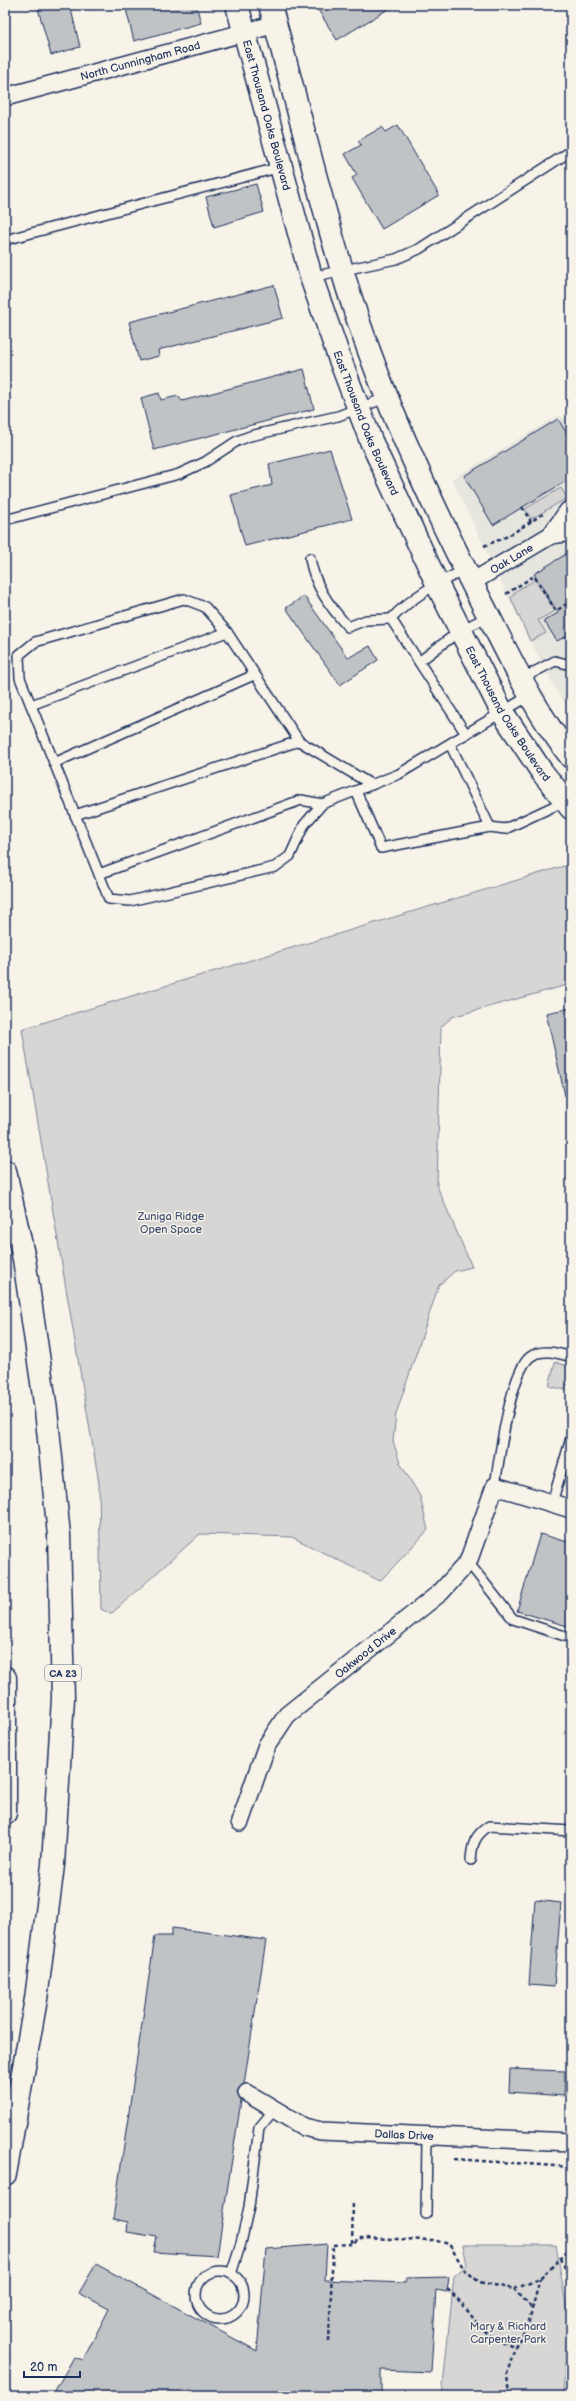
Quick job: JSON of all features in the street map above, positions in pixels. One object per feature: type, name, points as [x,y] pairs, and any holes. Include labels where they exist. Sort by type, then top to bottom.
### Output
[{"type":"main road","name":"East Thousand Oaks Boulevard","points":[[237,5],[311,277],[358,409],[385,472],[437,582],[502,712],[537,766],[569,802]]},
{"type":"main road","points":[[273,14],[342,270],[388,397],[414,460],[469,576],[525,688],[546,724],[571,757]]},
{"type":"main road","name":"CA 23","points":[[5,1171],[24,1259],[46,1410],[59,1535],[63,1698],[51,1881],[36,1999],[5,2174]]},
{"type":"main road","points":[[5,1678],[5,1813]]},
{"type":"street","name":"North Cunningham Road","points":[[5,97],[244,33],[273,14]]},
{"type":"street","name":"Oak Lane","points":[[551,535],[568,511],[571,511]]},
{"type":"street","name":"Oak Lane","points":[[469,576],[551,535],[571,532]]},
{"type":"street","points":[[495,1486],[571,1509]]},
{"type":"street","name":"Oakwood Drive","points":[[240,1822],[267,1745],[286,1715],[441,1592],[468,1562],[495,1486]]},
{"type":"street","name":"Dallas Drive","points":[[247,2093],[304,2128],[321,2131],[571,2142]]},
{"type":"lane","points":[[311,277],[396,259],[419,249],[571,151]]},
{"type":"lane","points":[[5,240],[281,167]]},
{"type":"lane","points":[[5,520],[11,516],[179,474],[205,462],[237,441],[250,436],[338,416],[388,397]]},
{"type":"lane","points":[[310,558],[312,576],[335,613],[348,627],[366,620],[391,619],[406,604],[437,582],[469,576]]},
{"type":"lane","points":[[372,785],[299,741],[226,632],[205,606],[184,599],[35,642],[19,655],[20,678],[108,899],[130,901],[275,867],[290,856],[304,825],[322,804],[372,785],[399,774],[502,712],[525,688],[555,661],[571,665]]},
{"type":"lane","points":[[420,661],[461,630],[489,616]]},
{"type":"lane","points":[[391,619],[420,661],[466,734]]},
{"type":"lane","points":[[31,705],[226,632]]},
{"type":"lane","points":[[54,763],[254,675]]},
{"type":"lane","points":[[75,815],[299,741]]},
{"type":"lane","points":[[450,744],[490,827]]},
{"type":"lane","points":[[356,791],[380,848],[490,827],[505,829],[569,802]]},
{"type":"lane","points":[[99,874],[301,800],[322,804]]},
{"type":"lane","points":[[495,1486],[506,1418],[521,1370],[529,1358],[540,1352],[554,1352],[571,1357]]},
{"type":"lane","points":[[552,1503],[571,1438]]},
{"type":"lane","points":[[468,1562],[513,1619],[571,1638]]},
{"type":"lane","points":[[471,1860],[472,1844],[479,1833],[489,1826],[571,1831]]},
{"type":"lane","points":[[231,2274],[241,2243],[249,2207],[259,2128],[274,2110]]},
{"type":"lane","points":[[426,2214],[428,2136]]},
{"type":"lane","points":[[223,2271],[231,2274],[242,2285],[244,2301],[235,2315],[228,2318],[212,2319],[200,2309],[196,2302],[197,2286],[201,2280],[211,2273],[223,2271]]},
{"type":"path","points":[[522,507],[531,522]]},
{"type":"path","points":[[484,546],[508,536],[544,514]]},
{"type":"path","points":[[506,594],[534,576],[556,611],[571,601]]},
{"type":"path","points":[[454,2159],[571,2167]]},
{"type":"path","points":[[352,2244],[353,2202]]},
{"type":"path","points":[[329,2342],[333,2245],[352,2244],[359,2238],[433,2240],[450,2244],[464,2269],[479,2282],[514,2289],[540,2279],[571,2247]]},
{"type":"path","points":[[561,2258],[567,2274],[571,2294]]},
{"type":"path","points":[[509,2396],[507,2374],[515,2347],[528,2325],[540,2279]]},
{"type":"path","points":[[514,2289],[532,2308]]},
{"type":"path","points":[[447,2290],[457,2298],[477,2326],[490,2336],[515,2347]]},
{"type":"shaded area","points":[[559,415],[564,419],[571,415],[571,710],[557,692],[514,609],[452,479]]},
{"type":"green space","points":[[561,488],[567,498],[531,519],[525,509]]},
{"type":"green space","points":[[535,580],[555,611],[538,620],[546,633],[530,641],[511,598],[516,591]]},
{"type":"green space","name":"Zuniga Ridge Open Space","points":[[564,866],[571,873],[571,984],[452,1017],[441,1027],[437,1186],[472,1267],[455,1271],[439,1285],[396,1414],[393,1441],[400,1463],[420,1496],[428,1530],[380,1581],[292,1537],[200,1534],[111,1614],[101,1609],[99,1483],[22,1029]]},
{"type":"green space","points":[[555,1362],[571,1367],[571,1385],[566,1384],[565,1390],[549,1386]]},
{"type":"green space","name":"Mary & Richard Carpenter Park","points":[[463,2245],[556,2245],[568,2317],[563,2396],[442,2396],[454,2276],[467,2265]]},
{"type":"building","points":[[37,5],[70,5],[80,47],[51,55]]},
{"type":"building","points":[[125,5],[196,5],[201,23],[134,41]]},
{"type":"building","points":[[315,5],[395,5],[337,40]]},
{"type":"building","points":[[398,125],[439,195],[382,229],[352,178],[357,175],[345,154],[361,145],[358,141],[382,127],[386,132]]},
{"type":"building","points":[[256,184],[264,212],[214,227],[206,197]]},
{"type":"building","points":[[274,285],[283,318],[158,350],[159,356],[139,361],[129,322]]},
{"type":"building","points":[[304,369],[314,409],[154,450],[141,398],[159,393],[161,400],[178,396],[182,401]]},
{"type":"building","points":[[558,419],[571,440],[571,478],[493,525],[464,476]]},
{"type":"building","points":[[330,449],[352,519],[245,546],[231,495],[272,485],[269,464]]},
{"type":"building","points":[[571,551],[571,634],[557,641],[544,621],[558,613],[534,574]]},
{"type":"building","points":[[304,596],[348,658],[370,646],[378,660],[340,685],[286,608]]},
{"type":"building","points":[[571,1008],[571,1095],[565,1096],[546,1013]]},
{"type":"building","points":[[540,1534],[571,1543],[571,1614],[567,1626],[517,1611]]},
{"type":"building","points":[[535,1900],[561,1903],[554,1987],[529,1985]]},
{"type":"building","points":[[172,1928],[266,1940],[244,2084],[237,2092],[241,2101],[217,2256],[154,2252],[157,2237],[127,2232],[128,2222],[113,2219],[155,1936],[172,1936]]},
{"type":"building","points":[[510,2069],[565,2071],[564,2096],[509,2092]]},
{"type":"building","points":[[327,2244],[325,2280],[405,2283],[406,2278],[449,2277],[447,2292],[436,2290],[431,2372],[381,2370],[381,2396],[52,2396],[74,2357],[83,2360],[109,2309],[79,2293],[96,2264],[257,2351],[266,2249]]}]
